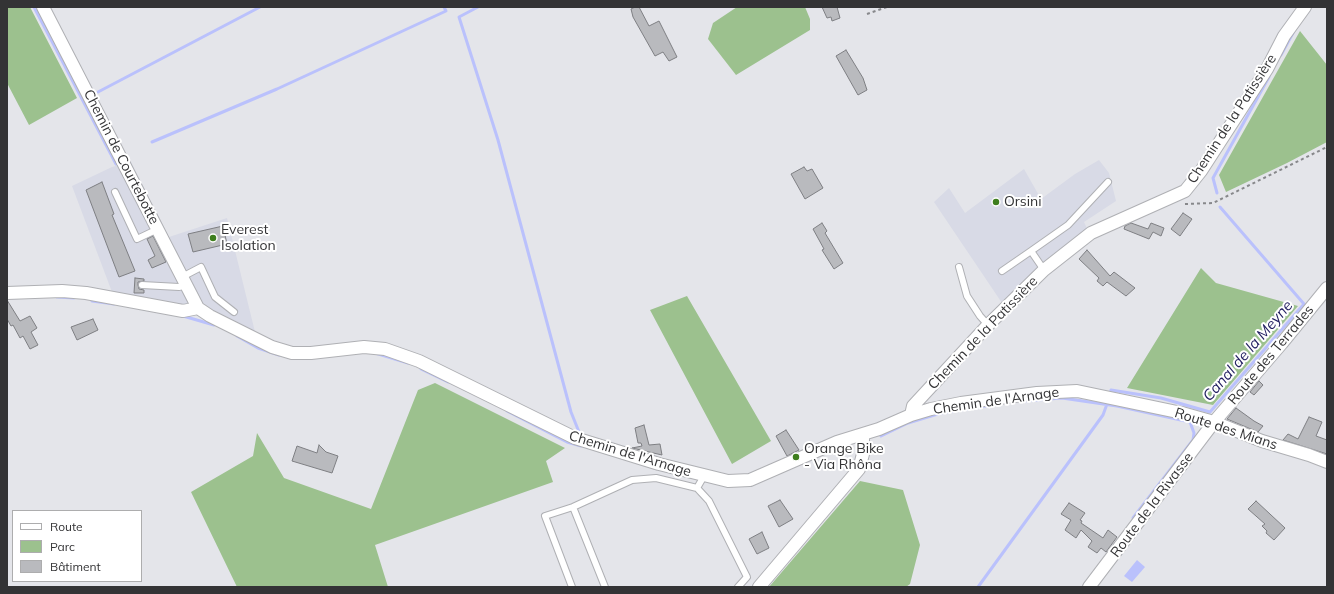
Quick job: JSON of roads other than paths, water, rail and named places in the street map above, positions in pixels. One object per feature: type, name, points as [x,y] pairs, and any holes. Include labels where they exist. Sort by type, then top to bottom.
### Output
[{"type":"street","name":"Chemin de Courtebotte","points":[[43,7],[198,308]]},
{"type":"street","name":"Chemin de la Patissière","points":[[912,415],[914,406],[988,325],[1044,270],[1091,233],[1185,192],[1201,171],[1267,69],[1284,36],[1305,7]]},
{"type":"street","name":"Route des Terrades","points":[[1214,422],[1327,288]]},
{"type":"street","points":[[7,293],[62,291],[86,293],[183,311],[198,308]]},
{"type":"street","name":"Chemin de l'Arnage","points":[[198,308],[210,316],[272,347],[292,352],[311,353],[364,347],[385,349],[419,361],[575,438],[704,476],[735,482],[750,480],[837,442],[863,435],[912,415],[962,403],[1037,393],[1077,392]]},
{"type":"street","name":"Route des Mians","points":[[1077,392],[1182,413],[1214,422],[1262,441],[1308,454],[1327,462]]},
{"type":"street","name":"Route de la Rivasse","points":[[1089,587],[1214,422]]},
{"type":"street","points":[[759,587],[859,469],[863,454],[863,435]]},
{"type":"lane","points":[[1002,271],[1068,225],[1108,182]]},
{"type":"lane","points":[[115,192],[137,239],[158,229]]},
{"type":"lane","points":[[1031,250],[1044,270]]},
{"type":"lane","points":[[142,285],[179,287],[201,267],[216,297],[234,312]]},
{"type":"lane","points":[[959,267],[967,296],[980,316],[988,325]]},
{"type":"lane","points":[[697,488],[704,476]]},
{"type":"lane","points":[[572,587],[545,516],[574,507],[632,480],[656,478],[697,488],[709,501],[747,577],[738,587]]},
{"type":"lane","points":[[574,507],[605,587]]},
{"type":"water","points":[[1137,560],[1145,567],[1132,582],[1124,576]]},
{"type":"waterway","points":[[34,7],[116,164]]},
{"type":"waterway","points":[[98,92],[260,7]]},
{"type":"waterway","points":[[152,142],[277,89],[446,11],[444,7]]},
{"type":"waterway","points":[[478,7],[459,17],[498,140],[571,412],[581,437]]},
{"type":"waterway","name":"Canal de la Meyne","points":[[1281,55],[1293,33]]},
{"type":"waterway","name":"Canal de la Meyne","points":[[1217,193],[1213,178],[1269,77]]},
{"type":"waterway","name":"Canal de la Meyne","points":[[1110,394],[1111,390],[1161,398],[1210,412],[1304,304],[1220,207]]},
{"type":"waterway","points":[[57,297],[74,298]]},
{"type":"waterway","points":[[92,301],[114,304]]},
{"type":"waterway","points":[[183,316],[214,325]]},
{"type":"waterway","points":[[237,336],[258,348],[279,355]]},
{"type":"waterway","points":[[375,353],[408,363]]},
{"type":"waterway","points":[[421,369],[448,382]]},
{"type":"waterway","points":[[1023,401],[1062,398],[1117,406],[1190,422],[1194,433],[1193,440],[1133,518]]},
{"type":"waterway","name":"Canal de la Meyne","points":[[978,587],[1103,415],[1107,404]]},
{"type":"waterway","points":[[881,436],[908,423],[941,413],[986,406]]},
{"type":"waterway","points":[[507,411],[567,442],[581,446]]},
{"type":"place","name":"Orsini","points":[[996,202]]},
{"type":"place","name":"Everest Isolation","points":[[213,238]]},
{"type":"place","name":"Orange Bike - Via Rhôna","points":[[796,457]]}]
